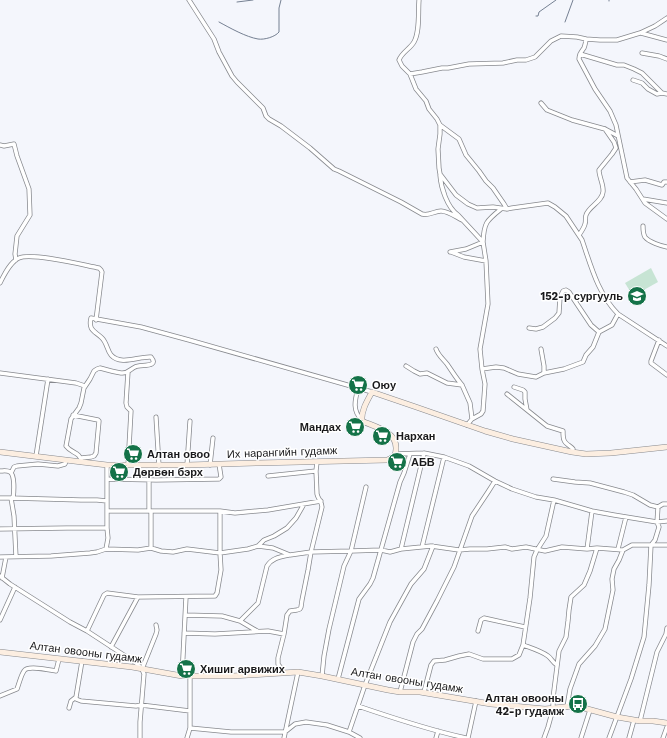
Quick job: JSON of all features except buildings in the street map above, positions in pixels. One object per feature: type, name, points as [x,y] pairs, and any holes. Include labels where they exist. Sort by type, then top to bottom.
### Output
[{"type":"main road","points":[[395,454],[396,442],[391,435],[386,431],[362,421],[365,406],[372,392],[467,425],[513,439],[572,452],[586,454],[611,453],[667,447]]},
{"type":"main road","name":"Их нарангийн гудамж","points":[[0,452],[66,460],[81,460],[107,465],[159,466],[387,460],[394,457],[395,454]]},
{"type":"main road","name":"Алтан овооны гудамж","points":[[0,652],[82,661],[190,677],[298,672],[400,692],[424,692],[491,704],[544,709],[580,707],[617,717],[667,723]]},
{"type":"street","points":[[189,0],[214,39],[232,76],[263,108],[269,119],[292,134],[334,169],[422,214],[430,215],[441,211],[448,212],[462,220]]},
{"type":"street","points":[[419,0],[417,32],[414,42],[401,55],[400,60],[402,66],[410,74],[416,89],[426,101],[429,109],[440,125],[458,139],[466,155],[486,182],[493,188],[507,209]]},
{"type":"street","points":[[410,74],[442,68],[526,60],[535,56],[551,41],[561,36],[586,39],[617,40],[640,33],[655,26],[666,18]]},
{"type":"street","points":[[640,33],[667,40]]},
{"type":"street","points":[[586,39],[579,59],[594,89],[610,112],[616,125],[627,178],[645,203],[667,219]]},
{"type":"street","points":[[642,53],[667,59]]},
{"type":"street","points":[[580,54],[617,66],[624,65],[634,69],[642,73],[662,93]]},
{"type":"street","points":[[633,80],[657,94],[667,94]]},
{"type":"street","points":[[541,103],[547,110],[572,120],[606,129],[618,136]]},
{"type":"street","points":[[440,125],[440,142],[438,149],[442,189],[450,206],[483,242]]},
{"type":"street","points":[[580,235],[585,224],[586,214],[602,195],[603,191],[599,170],[616,148],[606,129]]},
{"type":"street","points":[[1,145],[14,144],[29,189],[30,215],[17,236],[15,254],[16,260]]},
{"type":"street","points":[[440,174],[453,189],[456,195],[468,204],[477,208],[493,207],[507,209],[548,203],[555,207],[566,216],[580,235],[597,284],[613,309],[618,314],[667,346]]},
{"type":"street","points":[[630,182],[644,180],[662,185],[664,182],[667,182]]},
{"type":"street","points":[[643,200],[667,203]]},
{"type":"street","points":[[467,425],[472,419],[481,414],[483,411],[485,384],[480,349],[488,304],[486,261],[483,242],[485,225],[491,217],[501,209]]},
{"type":"street","points":[[643,226],[644,234],[647,239],[656,244],[667,247]]},
{"type":"street","points":[[483,242],[466,249],[450,252],[464,257],[486,261]]},
{"type":"street","points":[[0,283],[12,263],[20,258],[36,256],[100,268],[102,272],[96,320]]},
{"type":"street","points":[[529,328],[536,329],[543,327],[555,318],[559,313],[560,297],[563,290],[566,290],[573,297],[590,325],[599,332]]},
{"type":"street","points":[[482,369],[496,367],[504,368],[518,374],[536,377],[544,373],[564,369],[583,362],[586,355],[593,347],[599,332],[612,325],[618,314]]},
{"type":"street","points":[[73,415],[99,421],[96,452],[94,456],[81,460],[79,455],[68,449],[66,446],[71,419],[73,415],[79,408],[84,388],[94,371],[100,368],[123,374],[140,365],[150,365],[153,362],[151,357],[120,360],[111,355],[104,341],[90,328],[91,318],[141,327],[372,392]]},
{"type":"street","points":[[659,340],[651,363],[667,375]]},
{"type":"street","points":[[436,349],[437,353],[462,385],[470,403],[472,419]]},
{"type":"street","points":[[541,349],[544,373]]},
{"type":"street","points":[[406,366],[420,374],[427,373],[447,384],[462,385]]},
{"type":"street","points":[[128,372],[126,403],[127,407],[131,411],[128,465]]},
{"type":"street","points":[[0,373],[76,383],[85,386]]},
{"type":"street","points":[[36,456],[48,379]]},
{"type":"street","points":[[514,387],[525,392],[527,410]]},
{"type":"street","points":[[358,388],[354,403],[358,417],[362,421]]},
{"type":"street","points":[[507,394],[547,426],[562,431],[563,440],[571,446],[573,449],[572,452]]},
{"type":"street","points":[[156,417],[159,466]]},
{"type":"street","points":[[187,466],[190,421]]},
{"type":"street","points":[[210,465],[213,438]]},
{"type":"street","points":[[395,454],[424,453],[444,457],[469,466],[512,489],[536,497],[554,500],[592,511],[657,522],[667,521]]},
{"type":"street","points":[[401,549],[424,453]]},
{"type":"street","points":[[338,679],[359,599],[373,578],[400,482],[410,454]]},
{"type":"street","points":[[422,547],[444,457]]},
{"type":"street","points":[[11,473],[14,467],[17,466],[38,464],[58,466],[65,464],[66,460]]},
{"type":"street","points":[[283,673],[278,664],[278,658],[288,613],[290,611],[300,609],[301,607],[311,552],[322,507],[321,501],[318,497],[316,471],[317,462]]},
{"type":"street","points":[[108,479],[219,480],[221,477],[219,464]]},
{"type":"street","points":[[106,549],[108,538],[107,465]]},
{"type":"street","points":[[0,471],[9,471],[13,475],[14,487],[12,498],[16,556]]},
{"type":"street","points":[[268,476],[316,471]]},
{"type":"street","points":[[149,480],[151,548]]},
{"type":"street","points":[[553,480],[590,483],[633,495],[650,505],[658,507],[663,504],[667,504]]},
{"type":"street","points":[[400,692],[413,642],[437,601],[454,567],[472,516],[495,481]]},
{"type":"street","points":[[322,676],[324,656],[344,566],[351,551],[366,487]]},
{"type":"street","points":[[0,498],[92,499],[107,501]]},
{"type":"street","points":[[424,692],[431,665],[434,661],[446,660],[469,654],[483,659],[512,659],[519,655],[523,645],[534,557],[546,536],[554,500]]},
{"type":"street","points":[[107,511],[220,511],[235,513],[268,510],[321,501]]},
{"type":"street","points":[[258,546],[264,540],[287,528],[296,518],[304,504]]},
{"type":"street","points":[[609,738],[631,679],[644,637],[651,545],[655,540],[659,527],[657,522],[658,507]]},
{"type":"street","points":[[86,631],[104,595],[107,593],[138,597],[215,596],[218,591],[221,570],[220,511]]},
{"type":"street","points":[[587,549],[592,511]]},
{"type":"street","points":[[618,549],[626,517]]},
{"type":"street","points":[[0,529],[107,528]]},
{"type":"street","points":[[567,707],[570,689],[579,664],[595,646],[605,629],[613,590],[612,580],[614,569],[623,550],[632,545],[667,545]]},
{"type":"street","points":[[0,557],[51,556],[90,553],[106,549],[138,550],[151,548],[173,552],[187,549],[220,553],[258,546],[272,548],[290,555]]},
{"type":"street","points":[[349,732],[365,685],[390,622],[411,584],[424,569],[433,546]]},
{"type":"street","points":[[240,621],[258,603],[270,562],[273,559],[290,555],[311,552],[381,550],[390,552],[401,549],[433,546],[459,550],[505,547],[512,549],[526,547],[545,551],[562,547],[623,550]]},
{"type":"street","points":[[544,738],[553,709],[559,651],[566,638],[571,597],[584,585],[597,548]]},
{"type":"street","points":[[6,557],[1,577],[136,663],[142,669],[144,674],[140,738]]},
{"type":"street","points":[[0,620],[15,587]]},
{"type":"street","points":[[111,647],[138,597]]},
{"type":"street","points":[[182,676],[186,597]]},
{"type":"street","points":[[185,615],[222,616],[240,621],[258,631]]},
{"type":"street","points":[[478,631],[481,620],[484,618],[525,627]]},
{"type":"street","points":[[142,669],[156,634],[156,625]]},
{"type":"street","points":[[629,738],[637,720],[657,652],[666,634],[667,628]]},
{"type":"street","points":[[184,633],[215,634],[268,631],[284,634]]},
{"type":"street","points":[[523,645],[548,656],[557,665]]},
{"type":"street","points":[[0,696],[17,689],[24,670],[27,668],[56,671],[59,659]]},
{"type":"street","points":[[69,708],[71,701],[76,697],[82,661]]},
{"type":"street","points":[[284,738],[298,672]]},
{"type":"street","points":[[187,738],[190,728],[190,677]]},
{"type":"street","points":[[76,697],[76,699],[80,701],[136,706],[141,705],[190,711]]},
{"type":"street","points":[[358,706],[390,717],[467,738],[476,701]]},
{"type":"street","points":[[581,738],[590,710]]},
{"type":"street","points":[[190,728],[231,732],[285,732],[295,724],[306,722],[327,725],[349,732],[360,738]]},
{"type":"street","points":[[663,738],[667,727]]},
{"type":"street","points":[[436,738],[438,731]]},
{"type":"green space","points":[[651,268],[658,282],[633,296],[625,283]]},
{"type":"waterway","points":[[237,2],[253,0]]},
{"type":"waterway","points":[[219,22],[253,38],[269,38],[279,32],[279,8],[281,0]]},
{"type":"waterway","points":[[536,16],[538,16],[539,12],[556,0]]},
{"type":"waterway","points":[[565,22],[573,0]]},
{"type":"place","name":"152-р сургууль","points":[[637,296]]},
{"type":"place","name":"Оюу","points":[[358,385]]},
{"type":"place","name":"Мандах","points":[[355,427]]},
{"type":"place","name":"Нархан","points":[[382,436]]},
{"type":"place","name":"Алтан овоо","points":[[133,454]]},
{"type":"place","name":"АБВ","points":[[397,462]]},
{"type":"place","name":"Дөрвөн бэрх","points":[[119,472]]},
{"type":"place","name":"Хишиг арвижих","points":[[186,669]]},
{"type":"place","name":"Алтан овооны 42-р гудамж","points":[[578,704]]}]
